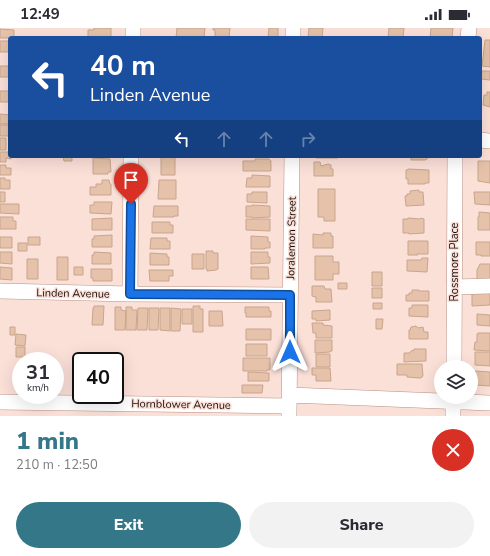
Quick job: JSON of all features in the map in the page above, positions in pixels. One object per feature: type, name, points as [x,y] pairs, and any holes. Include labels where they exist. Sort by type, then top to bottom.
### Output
[{"type":"street","points":[[130,294],[131,158]]},
{"type":"street","name":"Joralemon Street","points":[[289,405],[292,158]]},
{"type":"street","name":"Rossmore Place","points":[[454,360],[455,158]]},
{"type":"street","points":[[454,287],[490,286]]},
{"type":"street","name":"Linden Avenue","points":[[0,291],[130,294],[290,295]]},
{"type":"street","name":"Hornblower Avenue","points":[[0,402],[289,405],[453,405],[490,403]]},
{"type":"building","points":[[94,28],[111,28],[111,36],[88,36],[88,30],[94,30]]},
{"type":"building","points":[[177,28],[205,28],[204,36],[176,36]]},
{"type":"building","points":[[213,28],[230,28],[229,36],[215,36],[215,30],[213,30]]},
{"type":"building","points":[[269,28],[278,28],[278,36],[268,36]]},
{"type":"building","points":[[309,28],[323,28],[322,36],[308,36]]},
{"type":"building","points":[[389,28],[404,28],[403,36],[388,36]]},
{"type":"building","points":[[431,28],[453,28],[452,36],[430,36]]},
{"type":"building","points":[[0,29],[14,30],[14,36],[0,38]]},
{"type":"building","points":[[485,40],[490,40],[490,67],[482,66]]},
{"type":"building","points":[[0,41],[8,41],[8,52],[0,52]]},
{"type":"building","points":[[0,66],[8,66],[8,77],[0,77]]},
{"type":"building","points":[[482,71],[490,71],[490,80],[482,79]]},
{"type":"building","points":[[0,91],[8,91],[8,102],[0,102]]},
{"type":"building","points":[[487,92],[490,92],[490,107],[483,105],[484,95],[487,95]]},
{"type":"building","points":[[0,114],[8,115],[8,124],[0,124]]},
{"type":"building","points":[[0,125],[8,125],[8,136],[0,136]]},
{"type":"building","points":[[0,138],[6,138],[6,150],[0,150]]},
{"type":"building","points":[[0,152],[8,152],[8,158],[11,159],[6,158],[6,162],[0,162]]},
{"type":"building","points":[[63,158],[72,158],[72,161],[64,161]]},
{"type":"building","points":[[93,158],[110,159],[111,172],[108,172],[108,174],[93,174]]},
{"type":"building","points":[[161,158],[175,158],[175,175],[161,175]]},
{"type":"building","points":[[411,158],[428,158],[425,160],[411,160]]},
{"type":"building","points":[[255,159],[269,159],[271,161],[271,171],[243,171],[243,161],[255,161]]},
{"type":"building","points":[[478,161],[490,161],[490,183],[478,181]]},
{"type":"building","points":[[314,162],[320,162],[321,166],[328,164],[331,165],[331,169],[333,169],[333,176],[314,176]]},
{"type":"building","points":[[0,165],[6,165],[6,168],[11,168],[11,175],[0,175]]},
{"type":"building","points":[[406,170],[429,170],[429,183],[408,184],[408,179],[406,179]]},
{"type":"building","points":[[252,175],[270,176],[270,187],[246,187],[247,178],[252,178]]},
{"type":"building","points":[[0,178],[10,180],[10,189],[0,189]]},
{"type":"building","points":[[102,180],[109,180],[111,184],[111,195],[90,195],[90,187],[96,187],[96,184],[102,184]]},
{"type":"building","points":[[159,180],[176,180],[176,199],[158,199]]},
{"type":"building","points":[[318,189],[335,189],[335,221],[324,221],[324,217],[318,217]]},
{"type":"building","points":[[419,190],[419,192],[423,192],[424,205],[406,206],[405,196],[410,194],[410,191]]},
{"type":"building","points":[[0,192],[5,192],[5,202],[0,202]]},
{"type":"building","points":[[252,192],[267,192],[267,203],[247,202],[247,194],[252,194]]},
{"type":"building","points":[[474,192],[490,192],[490,205],[475,204]]},
{"type":"building","points":[[94,202],[112,202],[111,214],[90,213],[90,205],[94,205]]},
{"type":"building","points":[[0,204],[19,204],[19,214],[0,213]]},
{"type":"building","points":[[154,206],[178,206],[178,216],[153,217]]},
{"type":"building","points":[[246,206],[270,206],[270,217],[246,217]]},
{"type":"building","points":[[479,212],[490,213],[490,230],[478,230]]},
{"type":"building","points":[[0,217],[13,217],[13,221],[16,221],[16,229],[0,229]]},
{"type":"building","points":[[112,218],[112,230],[92,230],[92,219]]},
{"type":"building","points":[[246,219],[270,219],[270,231],[246,230]]},
{"type":"building","points":[[403,219],[424,219],[424,233],[403,233]]},
{"type":"building","points":[[152,222],[170,222],[170,225],[173,225],[173,233],[152,233]]},
{"type":"building","points":[[323,233],[331,233],[331,236],[333,236],[333,248],[313,248],[313,234],[323,235]]},
{"type":"building","points":[[112,235],[112,247],[92,247],[92,239],[94,239],[94,236]]},
{"type":"building","points":[[251,236],[268,237],[270,248],[251,249]]},
{"type":"building","points":[[0,237],[12,237],[12,248],[0,248]]},
{"type":"building","points":[[28,237],[40,237],[40,245],[28,245]]},
{"type":"building","points":[[151,238],[167,238],[167,241],[170,241],[170,249],[150,249]]},
{"type":"building","points":[[408,241],[428,241],[428,254],[408,255]]},
{"type":"building","points":[[476,242],[490,242],[490,256],[476,255]]},
{"type":"building","points":[[18,243],[27,243],[27,251],[18,251]]},
{"type":"building","points":[[206,251],[218,253],[218,269],[207,271]]},
{"type":"building","points":[[0,252],[12,252],[12,264],[0,263]]},
{"type":"building","points":[[94,252],[111,253],[111,264],[92,264],[92,255],[94,255]]},
{"type":"building","points":[[251,252],[268,252],[270,263],[251,264]]},
{"type":"building","points":[[150,253],[167,254],[167,257],[169,257],[169,265],[150,265]]},
{"type":"building","points":[[192,254],[204,254],[204,269],[192,269]]},
{"type":"building","points":[[315,256],[333,256],[333,262],[339,262],[339,274],[333,274],[333,280],[315,280]]},
{"type":"building","points":[[57,257],[68,257],[68,280],[57,280]]},
{"type":"building","points":[[422,258],[428,258],[427,272],[407,271],[407,260],[421,260]]},
{"type":"building","points":[[27,259],[38,259],[38,279],[27,279]]},
{"type":"building","points":[[480,264],[490,264],[490,280],[477,280],[477,270]]},
{"type":"building","points":[[0,267],[12,268],[12,280],[0,279]]},
{"type":"building","points":[[74,267],[83,267],[83,275],[74,275]]},
{"type":"building","points":[[251,267],[268,267],[269,279],[251,279]]},
{"type":"building","points":[[91,269],[112,269],[112,281],[93,281],[93,278],[91,278]]},
{"type":"building","points":[[149,270],[173,270],[173,276],[169,276],[169,281],[150,281]]},
{"type":"building","points":[[372,272],[382,272],[382,286],[372,286]]},
{"type":"building","points":[[338,283],[347,283],[347,289],[338,289]]},
{"type":"building","points":[[312,286],[324,286],[325,289],[331,289],[332,302],[316,302],[316,297],[312,296]]},
{"type":"building","points":[[372,288],[382,288],[382,298],[372,298]]},
{"type":"building","points":[[472,288],[490,288],[490,305],[472,306]]},
{"type":"building","points":[[412,290],[429,291],[429,301],[406,301],[406,295],[412,293]]},
{"type":"building","points":[[373,303],[382,303],[382,309],[373,309]]},
{"type":"building","points":[[412,305],[428,305],[428,317],[409,316],[409,308],[412,308]]},
{"type":"building","points":[[94,306],[104,306],[103,325],[92,325]]},
{"type":"building","points":[[193,306],[200,306],[200,309],[203,309],[203,332],[193,332]]},
{"type":"building","points":[[115,307],[121,307],[121,310],[126,311],[125,330],[115,330]]},
{"type":"building","points":[[126,307],[132,307],[132,310],[137,310],[136,330],[126,330]]},
{"type":"building","points":[[245,307],[269,307],[271,317],[246,317]]},
{"type":"building","points":[[138,308],[148,308],[147,330],[137,330]]},
{"type":"building","points":[[149,308],[159,308],[158,330],[149,330]]},
{"type":"building","points":[[160,308],[170,308],[170,331],[160,330]]},
{"type":"building","points":[[171,308],[181,309],[180,331],[171,331]]},
{"type":"building","points":[[182,309],[192,309],[192,324],[182,324]]},
{"type":"building","points":[[330,310],[330,320],[316,321],[316,319],[312,319],[312,311]]},
{"type":"building","points":[[209,311],[222,311],[223,326],[209,326]]},
{"type":"building","points":[[477,314],[490,315],[490,326],[477,325]]},
{"type":"building","points":[[376,319],[383,319],[382,329],[376,329]]},
{"type":"building","points":[[312,323],[323,323],[323,325],[332,326],[332,338],[316,338],[316,333],[313,333]]},
{"type":"building","points":[[416,326],[418,328],[423,327],[424,332],[428,332],[428,339],[409,339],[409,330],[411,327]]},
{"type":"building","points":[[10,327],[15,327],[15,335],[10,335]]},
{"type":"building","points":[[246,329],[271,329],[271,340],[246,340]]},
{"type":"building","points":[[478,333],[490,333],[490,351],[474,350]]},
{"type":"building","points":[[16,334],[26,335],[25,346],[15,345]]},
{"type":"building","points":[[315,340],[332,340],[332,351],[315,353]]},
{"type":"building","points":[[246,344],[267,344],[267,356],[246,356]]},
{"type":"building","points":[[16,347],[25,347],[25,352],[16,352]]},
{"type":"building","points":[[414,349],[426,349],[426,361],[404,362],[404,353],[410,353]]},
{"type":"building","points":[[475,352],[490,352],[490,366],[478,365],[478,360],[475,360]]},
{"type":"building","points":[[316,354],[330,354],[330,367],[316,367]]},
{"type":"building","points":[[243,358],[270,358],[270,370],[243,371]]},
{"type":"building","points":[[397,364],[422,364],[423,376],[419,378],[407,377],[407,375],[397,375]]},
{"type":"building","points":[[312,368],[330,368],[331,381],[316,381],[316,375],[312,375]]},
{"type":"building","points":[[478,371],[490,372],[490,386],[478,385]]},
{"type":"building","points":[[248,372],[269,373],[269,381],[248,381]]},
{"type":"building","points":[[242,385],[263,385],[262,393],[242,393]]},
{"type":"route","points":[[131,204],[130,294],[290,295],[290,352]]}]
